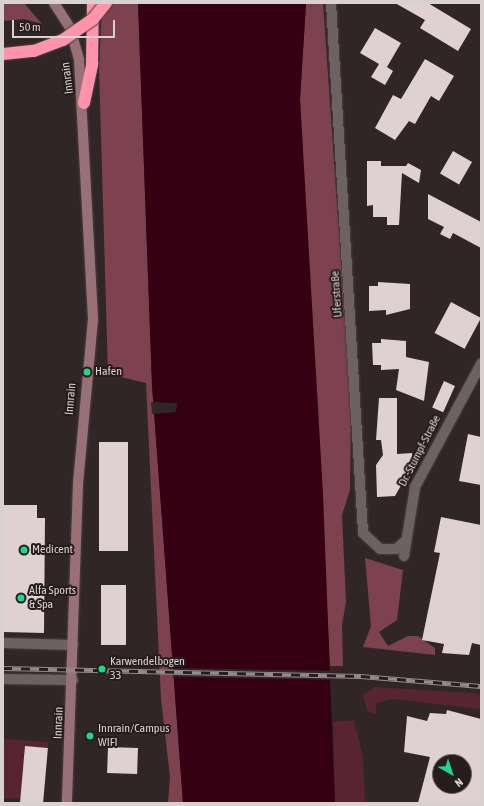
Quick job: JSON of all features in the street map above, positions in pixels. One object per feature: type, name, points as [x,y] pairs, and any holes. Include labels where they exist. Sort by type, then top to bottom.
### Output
[{"type":"highway","points":[[84,103],[92,64],[93,3]]},
{"type":"highway","points":[[3,54],[34,51],[64,40],[93,19],[106,3]]},
{"type":"main road","name":"Innrain","points":[[54,3],[76,44],[84,103],[93,319],[78,484],[73,680],[67,803]]},
{"type":"street","name":"Uferstraße","points":[[331,3],[363,533],[380,549],[396,548],[404,542]]},
{"type":"street","name":"Dr.-Stumpf-Straße","points":[[404,556],[404,542],[415,486],[481,364]]},
{"type":"street","points":[[3,643],[73,645]]},
{"type":"street","points":[[3,679],[73,680]]},
{"type":"shaded area","points":[[3,3],[24,3],[42,24],[24,19],[3,21]]},
{"type":"shaded area","points":[[102,3],[138,3],[152,385],[183,803],[168,803],[170,777],[161,699],[146,383],[108,374],[99,69]]},
{"type":"shaded area","points":[[138,3],[306,3],[300,99],[323,494],[335,803],[183,803],[152,385]]},
{"type":"shaded area","points":[[306,3],[323,3],[351,406],[350,490],[342,515],[346,602],[342,625],[343,666],[330,666],[300,99]]},
{"type":"shaded area","points":[[365,558],[403,570],[397,620],[379,632],[388,646],[408,636],[418,636],[435,648],[435,655],[363,647],[371,626]]},
{"type":"shaded area","points":[[375,687],[472,693],[481,695],[481,709],[393,699],[376,703],[376,714],[368,712],[363,695]]},
{"type":"shaded area","points":[[354,720],[363,757],[365,803],[335,803],[333,722]]},
{"type":"shaded area","points":[[3,739],[48,742],[48,748],[25,747],[21,799],[3,798]]},
{"type":"pier","points":[[151,402],[177,403],[176,412],[152,414]]},
{"type":"pier","points":[[173,668],[332,671],[332,680],[173,677]]},
{"type":"building","points":[[395,3],[428,3],[471,29],[458,51],[420,28],[425,20]]},
{"type":"building","points":[[375,28],[401,43],[387,67],[393,71],[385,85],[371,77],[379,64],[360,53]]},
{"type":"building","points":[[425,59],[454,76],[439,101],[431,96],[415,124],[409,121],[395,140],[375,128],[393,95],[401,99]]},
{"type":"building","points":[[453,151],[472,162],[459,185],[440,174]]},
{"type":"building","points":[[367,161],[381,161],[381,166],[406,166],[408,163],[421,170],[419,183],[402,173],[399,225],[387,225],[387,217],[373,217],[373,205],[367,206]]},
{"type":"building","points":[[428,194],[481,222],[481,248],[453,233],[450,239],[440,234],[444,227],[428,219]]},
{"type":"building","points":[[378,282],[410,284],[410,309],[386,315],[386,310],[369,311],[369,286],[378,286]]},
{"type":"building","points":[[451,302],[481,318],[465,349],[435,333]]},
{"type":"building","points":[[381,339],[406,341],[406,357],[429,362],[424,401],[396,390],[399,369],[381,370],[381,365],[373,365],[372,343],[381,343]]},
{"type":"building","points":[[444,381],[455,386],[443,412],[432,407]]},
{"type":"building","points":[[379,398],[397,398],[397,454],[412,453],[413,464],[395,496],[377,497],[376,465],[383,455],[381,440],[376,440]]},
{"type":"building","points":[[468,434],[481,437],[481,485],[459,481]]},
{"type":"building","points":[[99,442],[128,442],[128,551],[99,551]]},
{"type":"building","name":"Medicent","points":[[3,505],[37,505],[37,518],[45,518],[44,633],[3,632]]},
{"type":"building","points":[[441,517],[481,525],[481,645],[472,643],[469,655],[442,653],[444,644],[422,640],[440,553],[434,552]]},
{"type":"building","points":[[101,585],[126,585],[126,645],[101,645]]},
{"type":"building","points":[[447,710],[481,719],[481,803],[418,803],[430,757],[404,752],[407,716],[427,721],[430,713],[446,714]]},
{"type":"building","points":[[25,746],[48,748],[43,803],[20,803]]},
{"type":"building","points":[[108,747],[138,748],[137,774],[107,773]]},
{"type":"railway","points":[[3,668],[361,676],[481,686]]},
{"type":"place","name":"Hafen","points":[[87,372]]},
{"type":"place","name":"Medicent","points":[[24,550]]},
{"type":"place","name":"Alfa Sports & Spa","points":[[21,598]]},
{"type":"place","name":"Karwendelbogen 33","points":[[102,669]]},
{"type":"place","name":"Innrain/Campus WIFI","points":[[90,736]]}]
